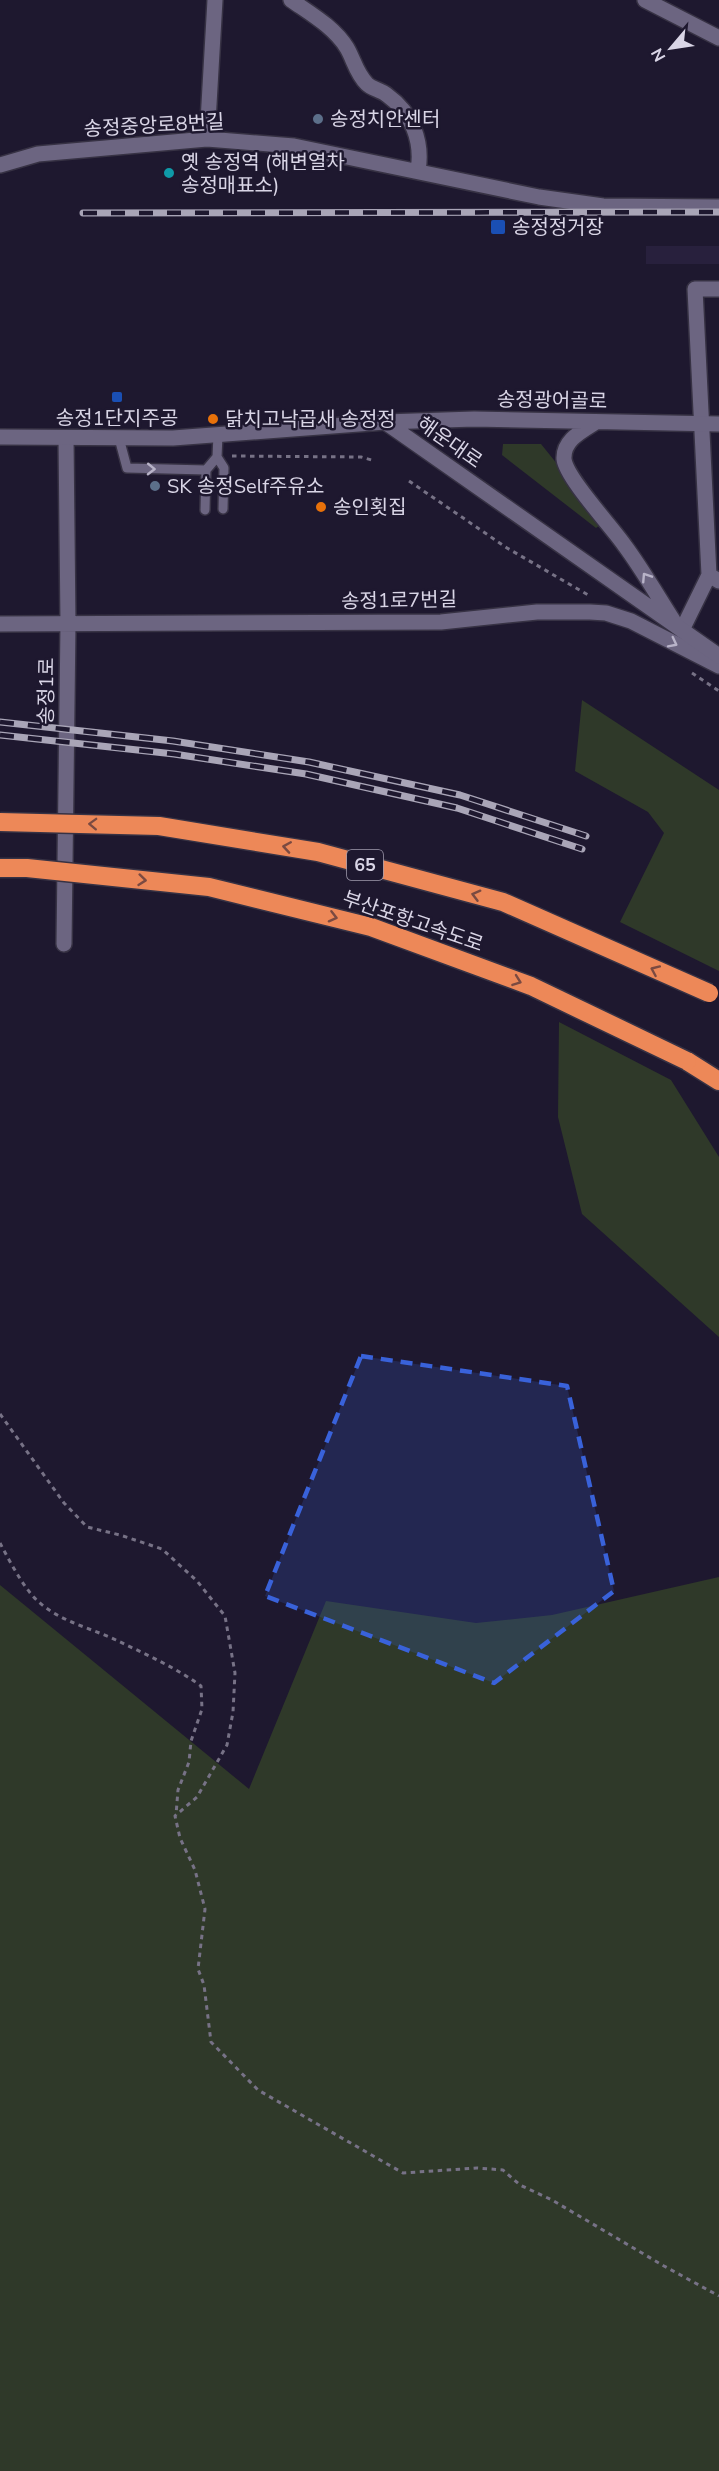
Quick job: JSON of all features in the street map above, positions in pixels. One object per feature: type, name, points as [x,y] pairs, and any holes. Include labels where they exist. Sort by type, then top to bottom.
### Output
[{"type":"highway","name":"부산포항고속도로","points":[[0,822],[159,826],[318,852],[503,902],[714,996]]},
{"type":"highway","name":"부산포항고속도로","points":[[0,868],[27,868],[209,887],[371,927],[531,986],[687,1062],[719,1081]]},
{"type":"street","points":[[207,139],[215,0]]},
{"type":"street","points":[[291,0],[336,33],[348,49],[356,69],[368,85],[386,94],[408,115],[418,141],[420,160],[418,171]]},
{"type":"street","points":[[645,0],[719,38]]},
{"type":"street","name":"송정중앙로8번길","points":[[0,165],[38,154],[207,139],[294,146],[539,197],[603,206],[719,207]]},
{"type":"street","points":[[596,422],[573,437],[567,446],[564,459],[568,470],[625,546],[680,628],[714,578],[702,424],[695,289],[719,289]]},
{"type":"street","name":"송정광어골로","points":[[385,423],[474,420],[719,424]]},
{"type":"street","name":"해운대로","points":[[0,437],[173,438],[385,423],[719,656]]},
{"type":"street","name":"송정1로","points":[[64,944],[68,624],[66,438]]},
{"type":"street","name":"송정1로7번길","points":[[0,624],[441,622],[537,612],[606,613],[631,621],[719,666]]},
{"type":"lane","points":[[218,435],[217,457],[224,468],[223,509]]},
{"type":"lane","points":[[119,438],[127,468],[206,470]]},
{"type":"lane","points":[[205,510],[206,470],[217,457]]},
{"type":"path","points":[[217,457],[361,457],[375,460]]},
{"type":"path","points":[[409,481],[507,548],[593,598]]},
{"type":"path","points":[[0,1414],[64,1503],[87,1527],[120,1534],[162,1549],[197,1581],[225,1616],[235,1673],[227,1745],[197,1797],[175,1816]]},
{"type":"path","points":[[0,1543],[31,1594],[47,1609],[63,1619],[114,1639],[178,1670],[201,1686],[202,1709],[191,1741],[189,1762],[178,1790],[175,1816],[180,1838],[195,1870],[205,1909],[198,1969],[204,1985],[211,2042],[258,2090],[403,2173],[477,2168],[503,2170],[520,2185],[552,2200],[719,2296]]},
{"type":"highlighted area","points":[[361,1356],[567,1386],[614,1591],[494,1683],[265,1596]]},
{"type":"shaded area","points":[[646,246],[719,246],[719,264],[646,264]]},
{"type":"green space","points":[[503,444],[541,444],[599,526],[596,528],[502,455]]},
{"type":"green space","points":[[582,700],[719,790],[719,971],[620,922],[664,833],[648,812],[575,771]]},
{"type":"green space","points":[[559,1022],[671,1080],[719,1157],[719,1337],[582,1214],[558,1117]]},
{"type":"green space","points":[[719,1577],[719,2471],[0,2471],[0,1585],[249,1789],[326,1601],[476,1623],[552,1615]]},
{"type":"railway","points":[[83,213],[719,212]]},
{"type":"railway","points":[[0,722],[173,741],[309,762],[460,795],[586,836]]},
{"type":"railway","points":[[0,735],[174,754],[306,774],[457,808],[582,849]]},
{"type":"place","name":"송정치안센터","points":[[318,119]]},
{"type":"place","name":"옛 송정역 (해변열차 송정매표소)","points":[[169,173]]},
{"type":"place","name":"송정정거장","points":[[498,227]]},
{"type":"place","name":"송정1단지주공","points":[[117,397]]},
{"type":"place","name":"닭치고낙곱새 송정정","points":[[213,419]]},
{"type":"place","name":"SK 송정Self주유소","points":[[155,486]]},
{"type":"place","name":"송인횟집","points":[[321,507]]}]
